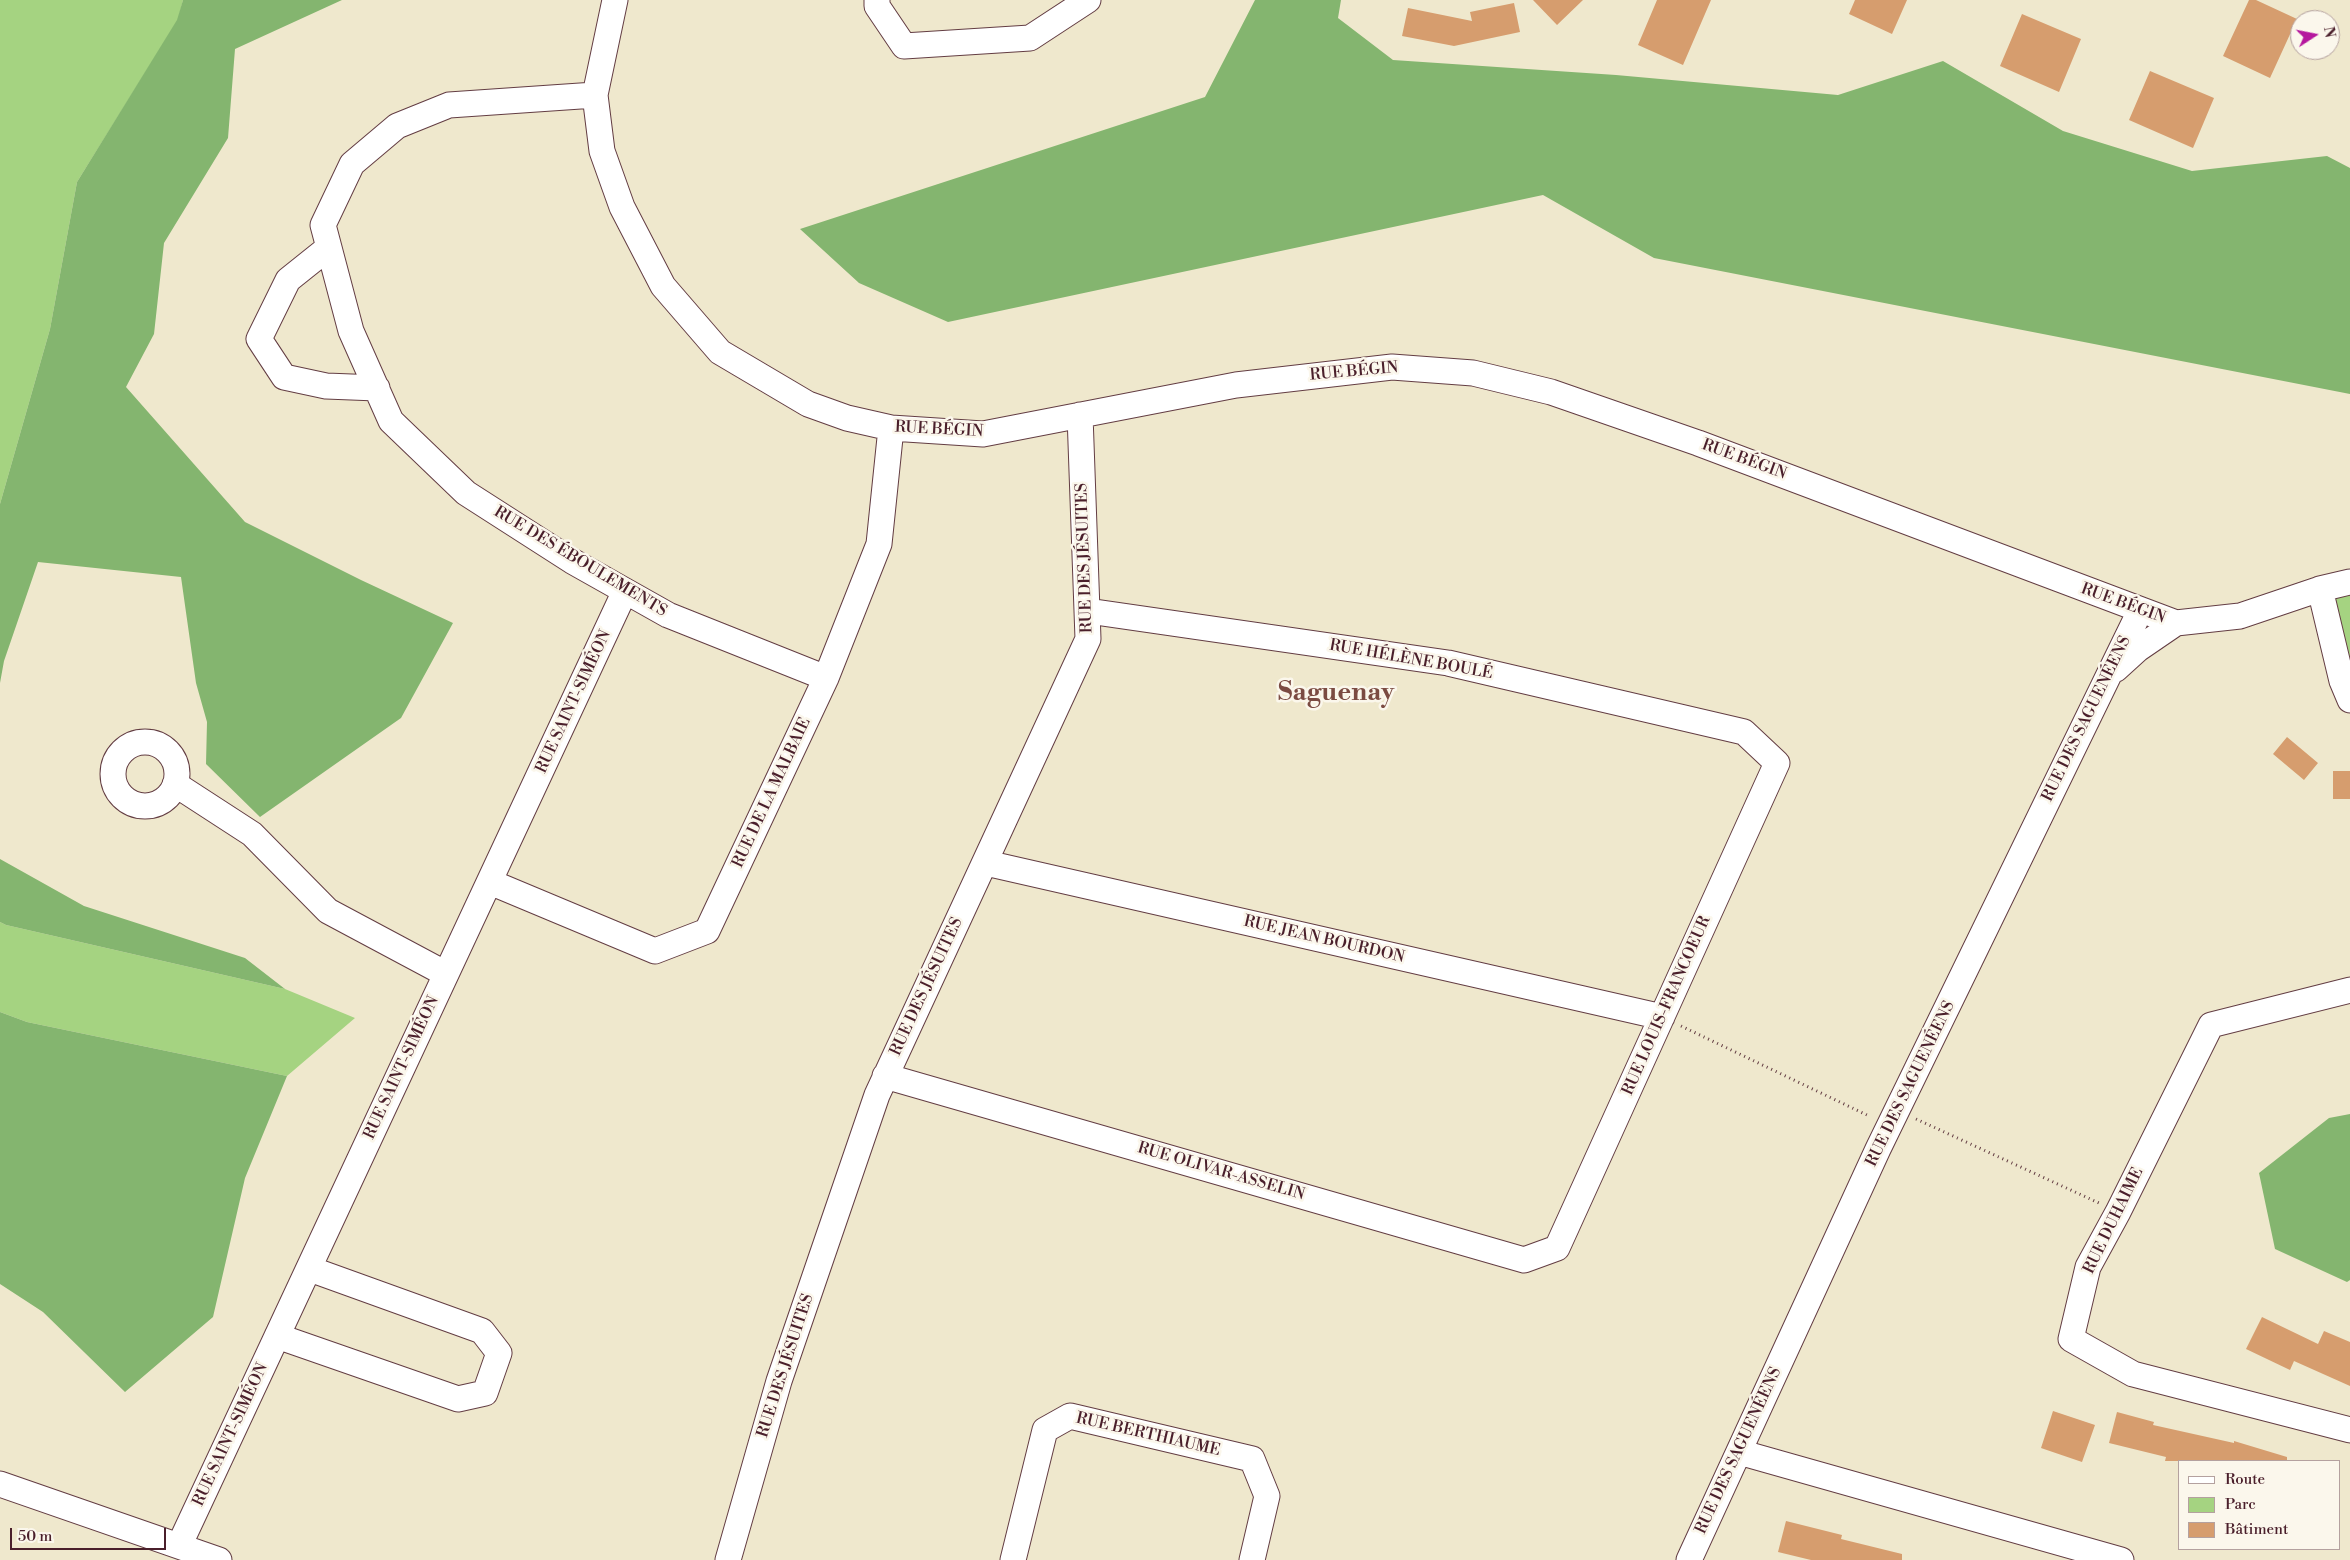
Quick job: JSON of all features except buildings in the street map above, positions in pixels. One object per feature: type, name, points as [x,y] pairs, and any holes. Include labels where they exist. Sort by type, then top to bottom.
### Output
[{"type":"street","name":"RUE BÉGIN","points":[[615,0],[595,95],[602,151],[622,207],[663,286],[720,352],[808,404],[847,418],[891,428],[983,434],[1236,385],[1392,366],[1473,373],[1551,392],[1698,443],[2176,623],[2240,616],[2320,589],[2350,582]]},
{"type":"street","points":[[877,0],[876,6],[904,46],[1030,38],[1088,0]]},
{"type":"street","name":"RUE DES ÉBOULEMENTS","points":[[595,95],[449,105],[396,126],[352,164],[323,225],[351,331],[391,421],[466,493],[572,561],[668,615],[826,678]]},
{"type":"street","points":[[328,248],[288,280],[259,339],[284,376],[326,386],[377,388]]},
{"type":"street","name":"RUE DES JÉSUITES","points":[[728,1560],[780,1382],[886,1076],[986,864],[1088,640],[1080,415]]},
{"type":"street","name":"RUE DE LA MALBAIE","points":[[490,882],[656,951],[707,931],[826,678],[879,544],[891,428]]},
{"type":"street","points":[[2320,589],[2342,681],[2350,700]]},
{"type":"street","name":"RUE SAINT-SIMÉON","points":[[179,1546],[625,591]]},
{"type":"street","name":"RUE HÉLÈNE BOULÉ","points":[[1088,610],[1448,663],[1744,732],[1777,763]]},
{"type":"street","name":"RUE DES SAGUENÉENS","points":[[1689,1560],[1894,1118],[2140,611]]},
{"type":"street","points":[[2109,675],[2138,649],[2176,623]]},
{"type":"street","name":"RUE LOUIS-FRANCOEUR","points":[[1557,1248],[1777,763]]},
{"type":"street","points":[[175,784],[252,834],[328,911],[446,974]]},
{"type":"street","name":"RUE JEAN BOURDON","points":[[986,864],[1662,1017]]},
{"type":"street","name":"RUE DUHAIME","points":[[2350,990],[2211,1025],[2118,1212],[2088,1266],[2071,1338],[2133,1374],[2350,1430]]},
{"type":"street","name":"RUE OLIVAR-ASSELIN","points":[[886,1076],[1524,1260],[1557,1248]]},
{"type":"street","points":[[278,1336],[458,1399],[485,1393],[500,1353],[482,1331],[310,1269]]},
{"type":"street","name":"RUE BERTHIAUME","points":[[1013,1560],[1045,1430],[1070,1416],[1252,1459],[1267,1496],[1252,1560]]},
{"type":"street","points":[[1739,1452],[2122,1560]]},
{"type":"street","points":[[0,1484],[219,1560]]},
{"type":"path","points":[[1662,1017],[1894,1118],[2118,1212]]},
{"type":"green space","points":[[0,0],[183,0],[178,20],[77,182],[50,329],[0,504]]},
{"type":"green space","points":[[183,0],[342,0],[235,49],[228,138],[164,243],[154,334],[126,387],[245,522],[361,580],[453,623],[401,718],[260,817],[206,764],[207,722],[196,683],[181,577],[38,562],[4,661],[0,683],[0,504],[50,329],[77,182],[177,20]]},
{"type":"green space","points":[[1255,0],[1341,0],[1338,18],[1393,60],[1616,75],[1838,95],[1943,61],[2063,131],[2192,171],[2327,156],[2350,168],[2350,394],[1654,258],[1543,195],[948,322],[859,283],[800,229],[1205,97]]},
{"type":"green space","points":[[2350,582],[2350,700],[2320,589]]},
{"type":"green space","points":[[0,859],[84,906],[245,958],[285,989],[6,925],[0,922]]},
{"type":"green space","points":[[0,922],[6,925],[285,989],[355,1018],[287,1076],[27,1022],[0,1012]]},
{"type":"green space","points":[[0,1012],[27,1022],[287,1076],[245,1178],[213,1317],[125,1392],[43,1312],[0,1284]]},
{"type":"green space","points":[[2350,1114],[2350,1280],[2347,1282],[2275,1249],[2259,1173],[2329,1118]]},
{"type":"district","name":"Saguenay","points":[[1336,694]]}]
